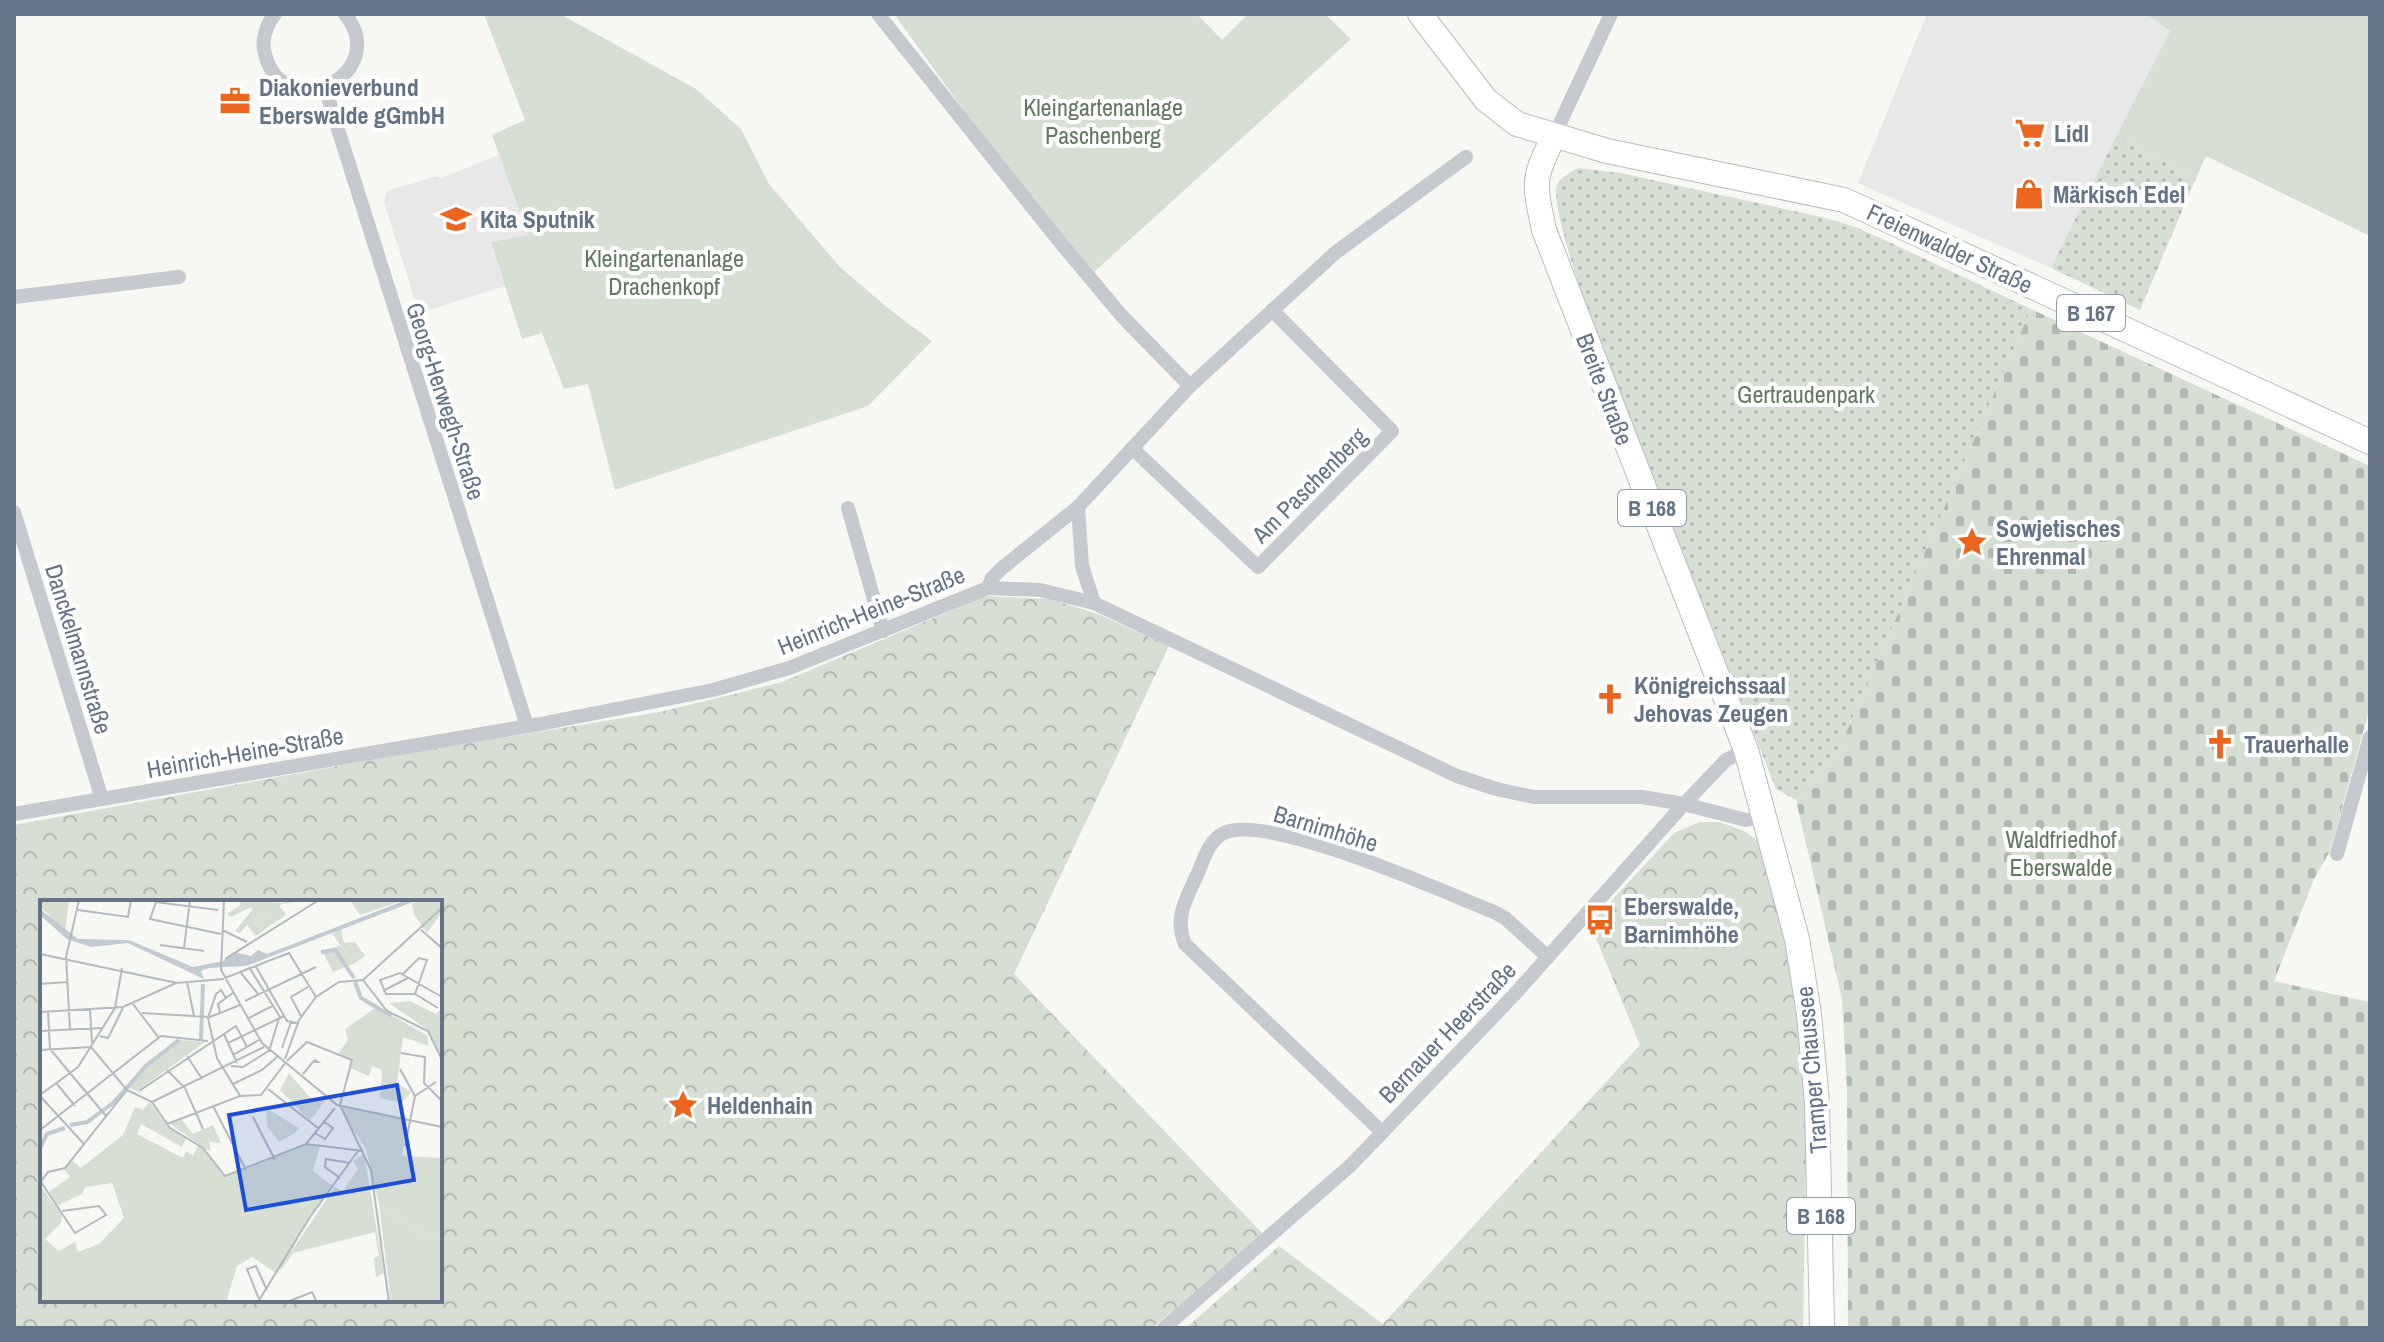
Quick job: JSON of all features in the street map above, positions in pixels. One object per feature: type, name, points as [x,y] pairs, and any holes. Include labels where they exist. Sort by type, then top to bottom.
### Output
[{"type":"main road","name":"B 167","points":[[1420,14],[1486,100],[1517,124],[1554,136]]},
{"type":"main road","name":"Freienwalder Straße","points":[[1554,136],[1607,151],[1844,200],[2370,442]]},
{"type":"main road","name":"Breite Straße","points":[[1554,136],[1537,169],[1535,181],[1544,230],[1746,750],[1765,816]]},
{"type":"main road","name":"Tramper Chaussee","points":[[1765,816],[1797,939],[1809,1014],[1817,1103],[1822,1328]]},
{"type":"street","points":[[275,14],[264,34],[264,51],[269,66],[279,79],[293,87],[309,90],[325,88],[339,80],[350,68],[356,53],[356,37],[345,14]]},
{"type":"street","points":[[878,14],[1073,258],[1121,315],[1190,386]]},
{"type":"street","points":[[1554,136],[1611,14]]},
{"type":"street","name":"Georg-Herwegh-Straße","points":[[325,88],[527,726]]},
{"type":"street","points":[[988,588],[992,578],[1002,568],[1078,507],[1190,386],[1335,253],[1466,157]]},
{"type":"street","points":[[14,297],[179,277]]},
{"type":"street","name":"Am Paschenberg","points":[[1132,448],[1258,567],[1392,431],[1272,310]]},
{"type":"street","points":[[1078,507],[1082,566],[1094,603]]},
{"type":"street","points":[[848,508],[883,631]]},
{"type":"street","name":"Danckelmannstraße","points":[[14,512],[102,799]]},
{"type":"street","name":"Heinrich-Heine-Straße","points":[[14,814],[527,726],[713,690],[789,668],[988,588],[1040,590],[1094,603],[1470,780],[1534,797],[1642,797],[1746,820],[1765,816]]},
{"type":"street","points":[[2337,854],[2370,737]]},
{"type":"street","name":"Bernauer Heerstraße","points":[[1164,1328],[1351,1165],[1548,957],[1684,804],[1726,760],[1746,750]]},
{"type":"street","name":"Barnimhöhe","points":[[1382,1132],[1185,944],[1180,931],[1180,913],[1209,847],[1222,834],[1241,829],[1260,830],[1334,850],[1494,912],[1505,918],[1548,957]]},
{"type":"shaded area","points":[[1927,14],[2146,14],[2170,31],[2051,268],[1858,183]]},
{"type":"shaded area","name":"Kita Sputnik","points":[[499,155],[528,235],[491,242],[505,286],[419,313],[384,202],[387,191],[436,176],[441,178]]},
{"type":"green space","name":"Kleingartenanlage Drachenkopf","points":[[484,14],[560,14],[696,89],[741,129],[769,184],[840,267],[932,341],[868,406],[615,490],[588,384],[564,389],[542,333],[522,339],[491,242],[528,235],[492,135],[525,120]]},
{"type":"green space","name":"Kleingartenanlage Paschenberg","points":[[894,14],[1197,14],[1222,40],[1248,14],[1325,14],[1351,39],[1093,273],[1055,236]]},
{"type":"green space","points":[[2146,14],[2370,14],[2370,236],[2206,156],[2196,178],[2116,137],[2170,31]]},
{"type":"green space","points":[[2116,137],[2196,178],[2140,310],[2051,268]]},
{"type":"green space","name":"Gertraudenpark","points":[[1578,168],[1621,173],[1853,226],[2031,309],[1836,756],[1796,800],[1776,789],[1587,310],[1561,224],[1556,192],[1558,183]]},
{"type":"green space","name":"Waldfriedhof Eberswalde","points":[[2031,309],[2370,466],[2370,707],[2330,851],[2314,879],[2274,981],[2370,1002],[2370,1328],[1848,1328],[1847,1088],[1842,999],[1796,800],[1836,756]]},
{"type":"green space","points":[[986,596],[1050,599],[1098,614],[1169,646],[1014,974],[1264,1235],[1152,1328],[14,1328],[14,825],[426,750],[660,712],[782,682]]},
{"type":"green space","points":[[1700,822],[1719,822],[1744,831],[1761,843],[1781,900],[1807,1096],[1803,1328],[1186,1328],[1279,1246],[1383,1324],[1640,1045],[1590,924],[1674,833]]},
{"type":"place","name":"Diakonieverbund Eberswalde gGmbH","points":[[235,101]]},
{"type":"place","name":"Lidl","points":[[2030,133]]},
{"type":"place","name":"Märkisch Edel","points":[[2029,194]]},
{"type":"place","name":"Kita Sputnik","points":[[456,219]]},
{"type":"place","name":"Sowjetisches Ehrenmal","points":[[1972,542]]},
{"type":"place","name":"Königreichssaal Jehovas Zeugen","points":[[1610,699]]},
{"type":"place","name":"Trauerhalle","points":[[2220,744]]},
{"type":"place","name":"Eberswalde, Barnimhöhe","points":[[1600,920]]},
{"type":"place","name":"Heldenhain","points":[[683,1105]]}]
